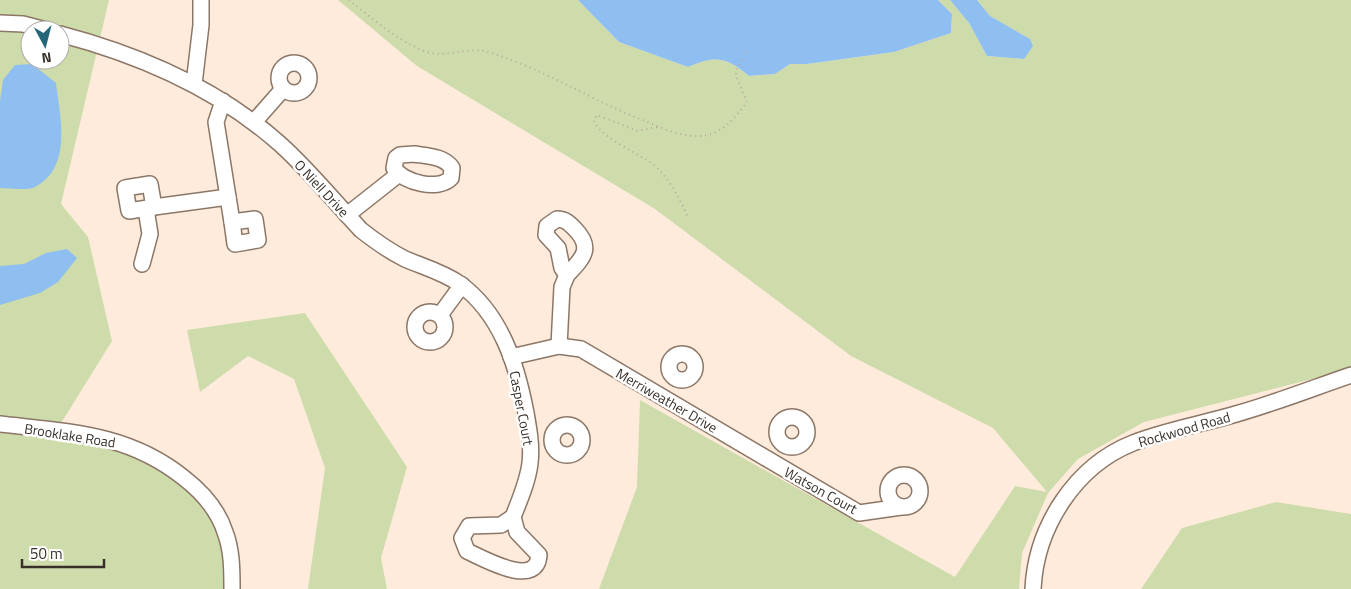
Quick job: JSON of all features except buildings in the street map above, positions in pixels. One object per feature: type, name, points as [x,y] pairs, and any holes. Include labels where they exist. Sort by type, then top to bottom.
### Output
[{"type":"street","points":[[194,84],[202,0]]},
{"type":"street","points":[[0,23],[20,24]]},
{"type":"street","name":"O Niell Drive","points":[[70,37],[145,62],[194,84],[254,122],[307,170],[367,236],[389,251],[444,274],[462,286],[481,303],[492,317],[511,357]]},
{"type":"street","points":[[254,122],[283,89]]},
{"type":"street","points":[[223,101],[216,122],[232,222]]},
{"type":"street","points":[[347,215],[399,174]]},
{"type":"street","points":[[142,264],[150,234],[150,208],[228,197]]},
{"type":"street","points":[[511,357],[559,346],[562,287],[567,275]]},
{"type":"street","points":[[440,315],[462,286]]},
{"type":"street","name":"Merriweather Drive","points":[[559,346],[581,349],[773,462]]},
{"type":"street","name":"Casper Court","points":[[511,357],[522,391],[531,446],[527,479],[513,517]]},
{"type":"street","name":"Rockwood Road","points":[[1033,589],[1035,567],[1048,527],[1067,494],[1081,477],[1114,453],[1133,443],[1257,408],[1351,374]]},
{"type":"street","points":[[664,397],[674,378]]},
{"type":"street","name":"Brooklake Road","points":[[0,424],[106,438],[128,445],[168,465],[196,488],[218,516],[230,549],[232,589]]},
{"type":"street","points":[[531,446],[552,444]]},
{"type":"street","points":[[773,462],[783,444]]},
{"type":"street","name":"Watson Court","points":[[773,462],[859,513],[901,507]]},
{"type":"street","points":[[513,517],[517,532],[539,555],[536,567],[532,570],[518,573],[464,548],[462,538],[469,526],[501,525],[513,517]]},
{"type":"path","points":[[349,0],[388,30],[425,52],[436,54],[464,51],[488,52],[519,64],[624,113],[658,127],[690,136],[712,134],[733,120],[747,102],[743,88],[736,76],[736,70],[747,51]]},
{"type":"path","points":[[658,127],[638,131],[597,115],[594,122],[621,144],[655,167],[671,184],[688,217]]},
{"type":"green space","points":[[0,0],[109,0],[61,204],[88,237],[112,341],[58,428],[144,451],[200,495],[222,529],[227,589],[0,589]]},
{"type":"green space","points":[[338,0],[578,0],[619,42],[688,67],[706,61],[720,60],[734,65],[749,76],[775,74],[790,64],[807,64],[894,52],[951,33],[952,14],[938,0],[950,0],[969,23],[987,56],[1024,59],[1030,39],[990,16],[977,0],[1351,0],[1351,369],[1144,422],[1078,459],[1048,493],[1022,553],[1019,589],[599,589],[637,487],[640,400],[955,577],[1015,486],[1047,492],[993,428],[851,356],[655,209],[417,66]]},
{"type":"green space","points":[[305,313],[407,467],[381,558],[387,589],[308,589],[325,468],[294,379],[248,356],[200,392],[187,330]]},
{"type":"green space","points":[[1276,502],[1351,514],[1351,589],[1141,589],[1182,528]]},
{"type":"water","points":[[578,0],[938,0],[952,14],[951,33],[894,52],[807,64],[790,64],[775,74],[749,76],[734,65],[720,60],[706,61],[688,67],[619,42]]},
{"type":"water","points":[[950,0],[977,0],[990,16],[1030,39],[1033,46],[1024,59],[987,56],[969,23]]},
{"type":"water","points":[[15,65],[20,65],[20,70],[40,70],[56,83],[61,126],[59,154],[55,167],[47,178],[35,187],[23,189],[0,188],[0,101],[3,80]]},
{"type":"water","points":[[67,249],[77,258],[58,282],[40,293],[0,305],[0,266],[24,264],[46,253]]}]
